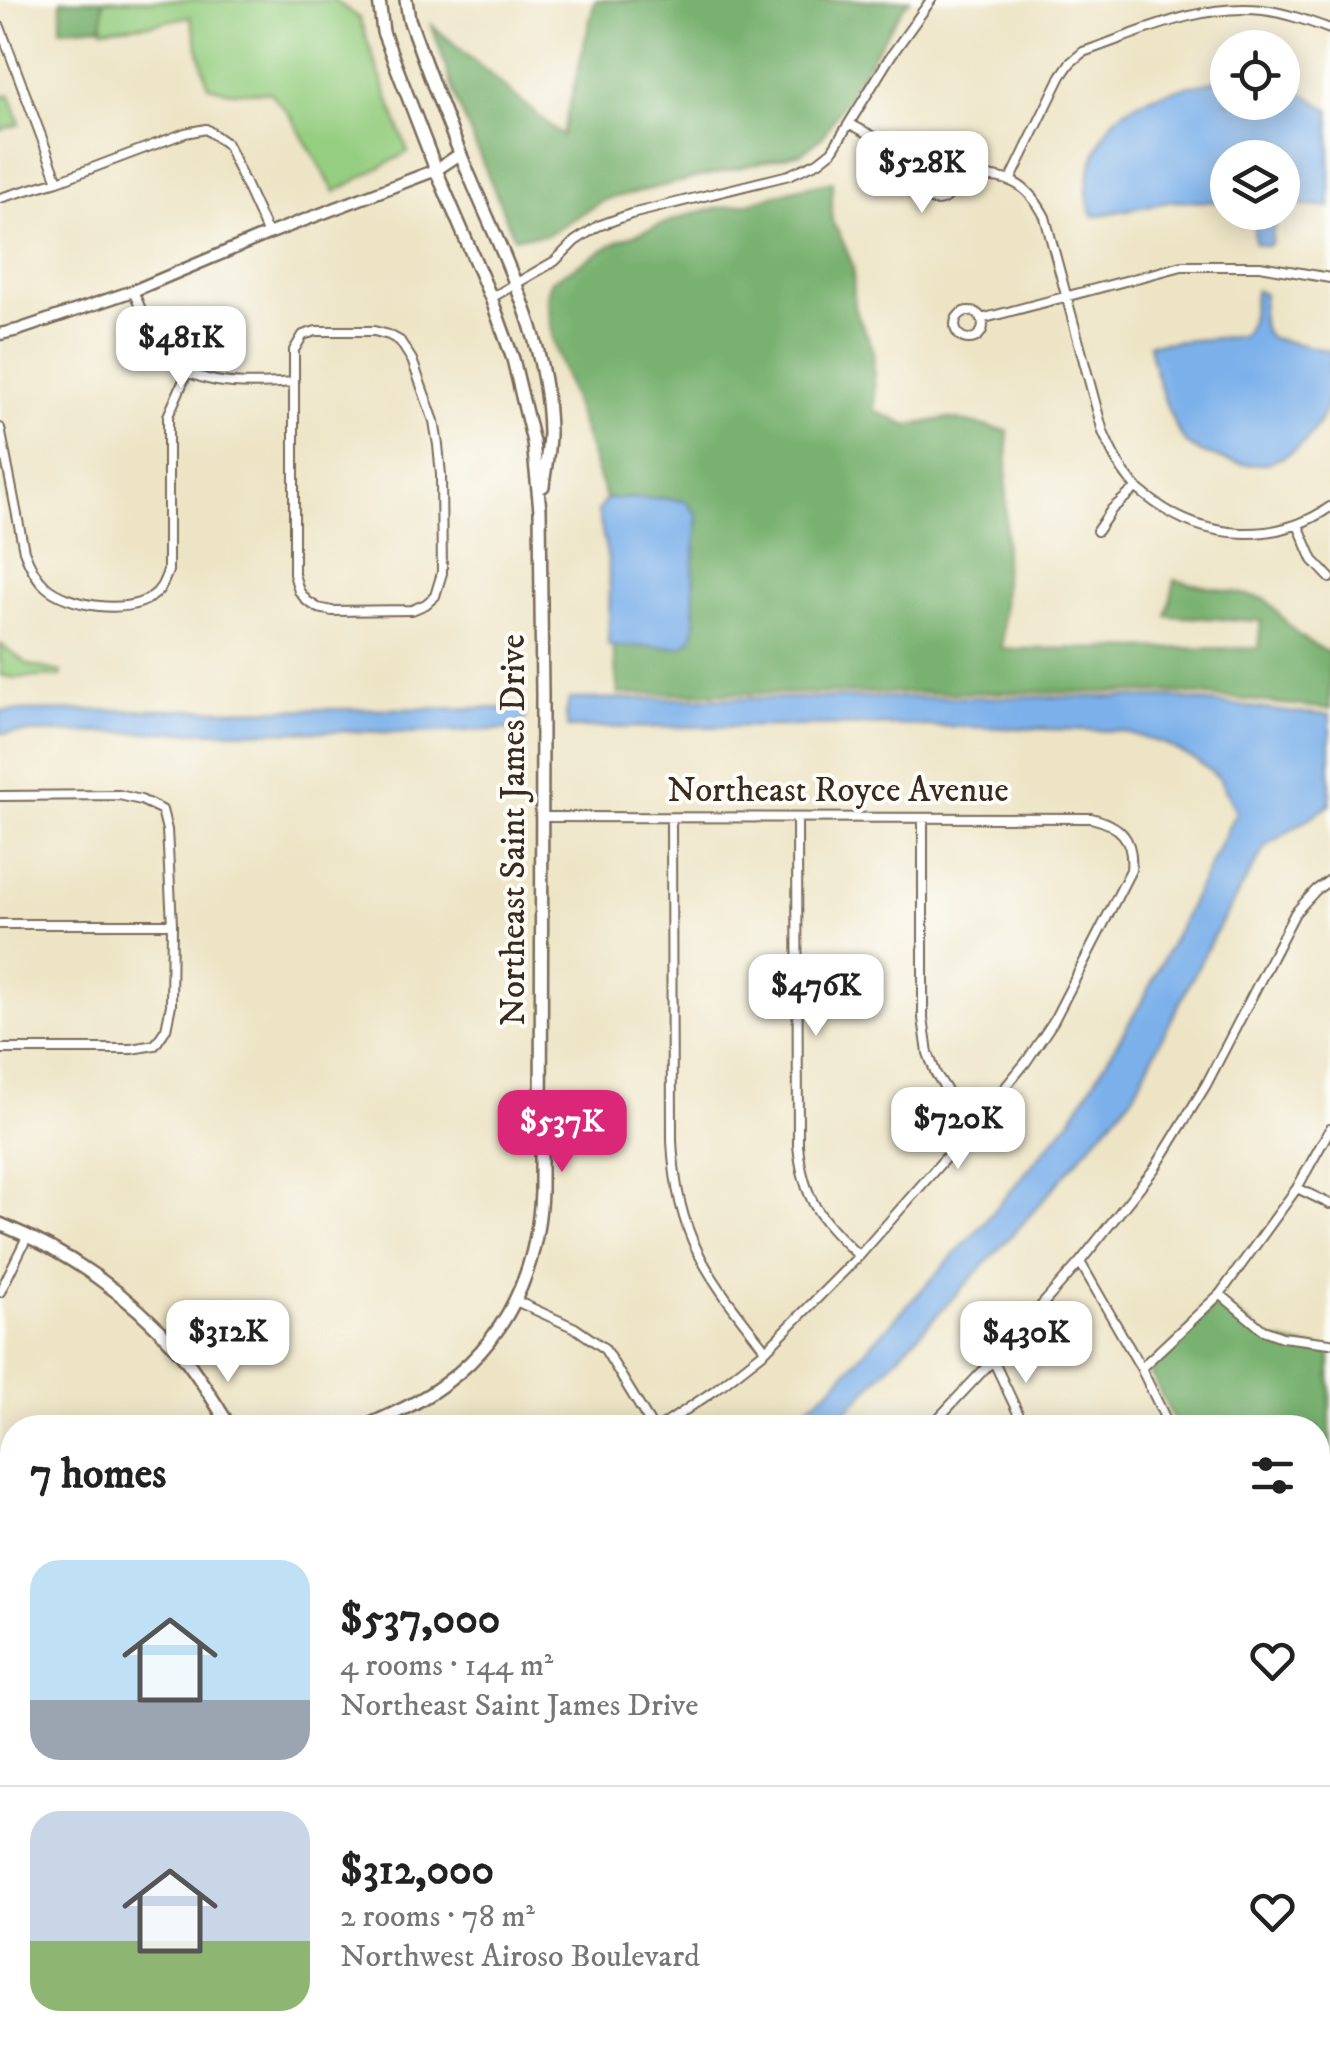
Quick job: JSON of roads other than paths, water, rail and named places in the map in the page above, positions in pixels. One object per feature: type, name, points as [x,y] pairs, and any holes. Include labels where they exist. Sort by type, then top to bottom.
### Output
[{"type":"main road","name":"Northeast Saint James Drive","points":[[379,0],[383,32],[513,359],[533,442],[540,510],[540,1222],[535,1250],[516,1301],[485,1348],[457,1374],[389,1415]]},
{"type":"main road","name":"Northeast Saint James Drive","points":[[406,0],[409,19],[460,154],[516,282],[537,347],[549,434],[540,510]]},
{"type":"main road","points":[[0,1224],[72,1260],[133,1305],[178,1350],[222,1415]]},
{"type":"street","points":[[490,298],[556,261],[575,241],[598,226],[632,214],[790,176],[818,162],[832,151],[890,57],[931,0]]},
{"type":"street","points":[[1010,181],[1060,76],[1083,52],[1188,15],[1226,10],[1263,10],[1330,29]]},
{"type":"street","points":[[0,27],[58,180]]},
{"type":"street","points":[[850,124],[940,170],[1010,181],[1038,203],[1102,432],[1136,488],[1170,513],[1222,532],[1245,534],[1298,525],[1330,507]]},
{"type":"street","points":[[0,198],[206,129],[228,144],[268,234]]},
{"type":"street","points":[[0,334],[133,291],[436,170],[460,154]]},
{"type":"street","points":[[924,162],[916,186],[921,195],[932,200],[950,193],[957,172]]},
{"type":"street","points":[[981,319],[1182,266],[1260,266],[1330,278]]},
{"type":"street","points":[[133,291],[157,343],[167,358],[187,373],[205,380],[294,382]]},
{"type":"street","points":[[316,331],[390,335],[412,360],[434,421],[441,475],[442,573],[435,596],[426,604],[412,610],[332,611],[318,608],[299,590],[294,574],[294,382],[294,350],[303,335],[316,331]]},
{"type":"street","points":[[0,428],[24,552],[42,584],[70,602],[130,606],[154,596],[164,584],[168,570],[168,416],[187,373]]},
{"type":"street","points":[[1097,531],[1112,509],[1136,488]]},
{"type":"street","points":[[1298,525],[1314,560],[1330,578]]},
{"type":"street","points":[[0,796],[119,795],[162,810],[167,830],[172,924],[171,1005],[166,1029],[155,1045],[130,1049],[0,1049]]},
{"type":"street","name":"Northeast Royce Avenue","points":[[542,818],[1091,818],[1120,830],[1127,839],[1130,870],[1053,1022],[977,1122]]},
{"type":"street","points":[[672,818],[672,1141],[676,1191],[700,1260],[766,1350]]},
{"type":"street","points":[[798,818],[800,1165],[814,1206],[830,1229],[859,1256]]},
{"type":"street","points":[[676,1415],[766,1350],[859,1256],[977,1122],[951,1097],[928,1053],[924,1018],[923,818]]},
{"type":"street","points":[[941,1415],[1080,1262],[1155,1168],[1206,1085],[1295,913],[1330,880]]},
{"type":"street","points":[[0,924],[172,924]]},
{"type":"street","points":[[1141,1368],[1220,1294],[1297,1188],[1330,1129]]},
{"type":"street","points":[[1297,1188],[1330,1204]]},
{"type":"street","points":[[0,1292],[28,1236]]},
{"type":"street","points":[[1080,1262],[1164,1415]]},
{"type":"street","points":[[1220,1294],[1262,1330],[1282,1337],[1330,1343]]},
{"type":"street","points":[[516,1301],[576,1328],[604,1348],[648,1415]]},
{"type":"street","points":[[994,1360],[1019,1415]]},
{"type":"water","points":[[1210,82],[1210,120],[1300,120],[1300,92],[1330,110],[1330,208],[1300,205],[1300,140],[1210,140],[1210,202],[1173,201],[1094,216],[1087,184],[1109,127],[1141,101]]},
{"type":"water","points":[[1254,230],[1273,230],[1267,246],[1255,243]]},
{"type":"water","points":[[1256,290],[1264,294],[1262,319],[1267,334],[1330,351],[1327,405],[1309,437],[1283,457],[1268,462],[1234,463],[1197,450],[1182,436],[1169,412],[1149,344],[1242,336],[1251,320]]},
{"type":"water","points":[[606,499],[685,501],[698,515],[692,638],[682,647],[608,646],[608,560],[598,511]]},
{"type":"water","points":[[1169,697],[1330,715],[1330,805],[1266,846],[1215,933],[1133,1095],[1025,1221],[843,1415],[797,1415],[829,1390],[982,1225],[1073,1116],[1143,1000],[1236,812],[1219,778],[1197,761],[1165,744],[1122,731],[888,725],[568,728],[569,699]]},
{"type":"water","points":[[524,708],[526,717],[516,729],[407,733],[0,733],[0,711]]}]
